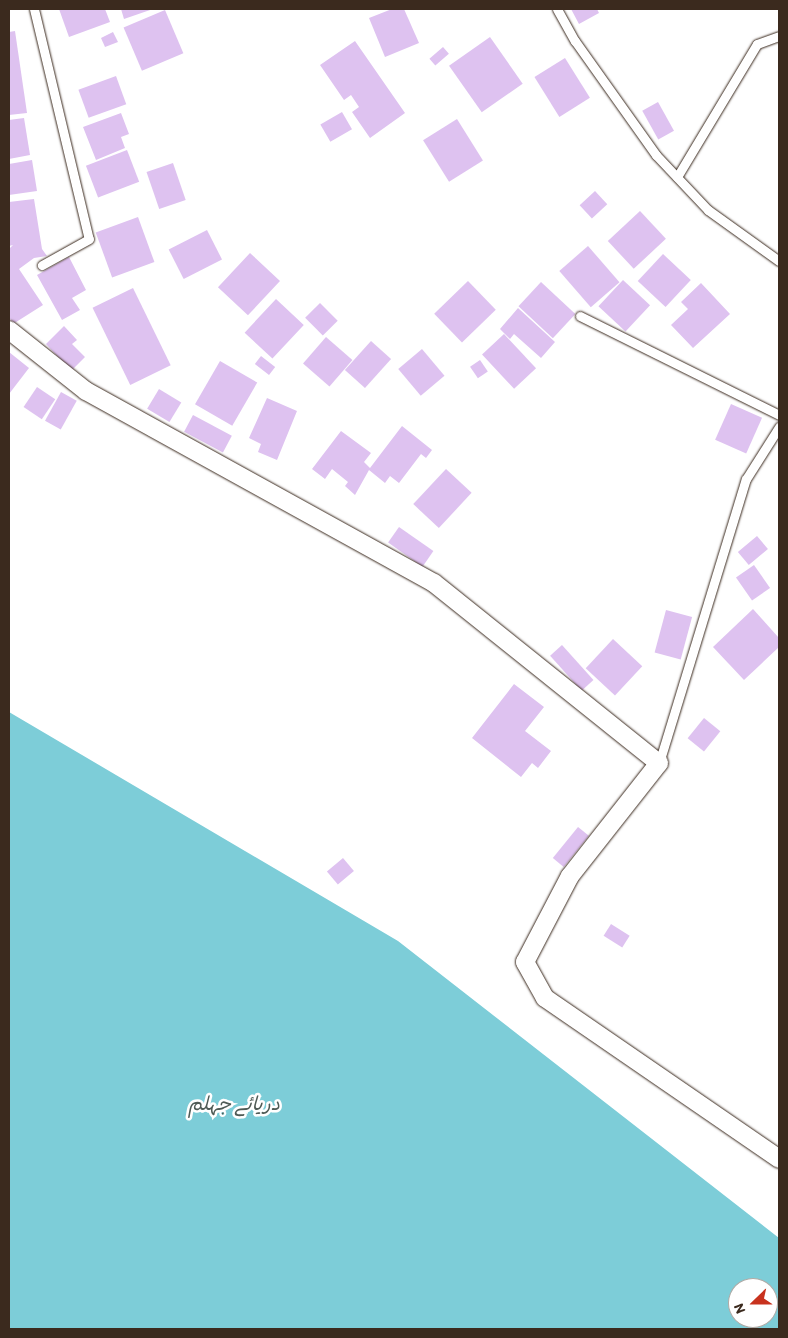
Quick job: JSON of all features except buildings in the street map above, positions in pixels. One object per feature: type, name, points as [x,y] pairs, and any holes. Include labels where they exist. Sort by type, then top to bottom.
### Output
[{"type":"street","points":[[9,330],[86,390],[434,583],[659,764],[570,876],[525,962],[545,998],[779,1159]]},
{"type":"lane","points":[[34,9],[89,239],[42,265]]},
{"type":"lane","points":[[557,9],[576,41],[651,148],[708,210],[779,261]]},
{"type":"lane","points":[[677,177],[757,44],[779,36]]},
{"type":"lane","points":[[580,316],[779,415]]},
{"type":"lane","points":[[659,764],[746,479],[779,428]]},
{"type":"water","name":"دریائے جہلم","points":[[9,712],[398,941],[779,1238],[779,1329],[9,1329]]}]
